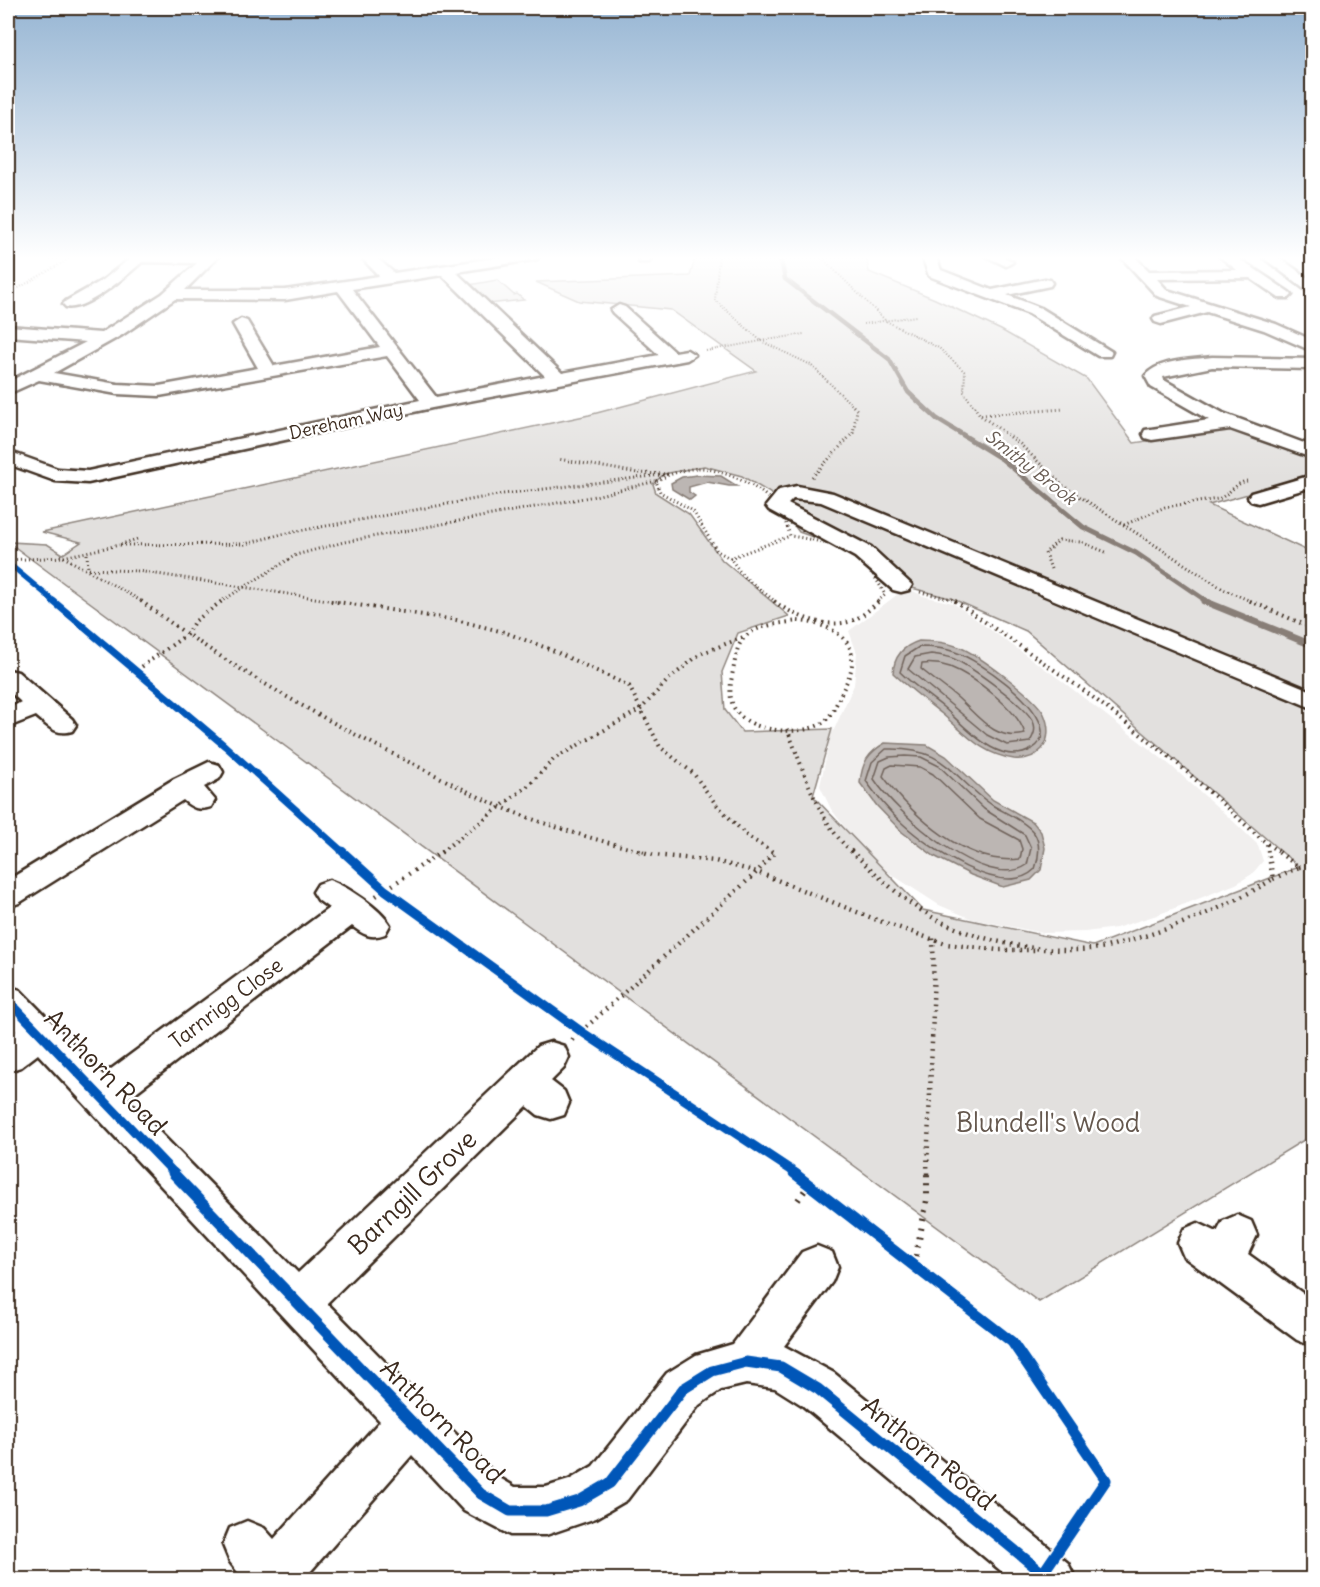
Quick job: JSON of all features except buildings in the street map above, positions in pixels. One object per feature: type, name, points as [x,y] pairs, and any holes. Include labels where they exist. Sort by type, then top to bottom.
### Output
[{"type":"street","points":[[8,389],[37,375],[114,330]]},
{"type":"street","points":[[226,334],[236,330]]},
{"type":"street","points":[[245,330],[269,372]]},
{"type":"street","points":[[376,330],[432,403]]},
{"type":"street","points":[[507,330],[557,378]]},
{"type":"street","points":[[644,330],[679,357]]},
{"type":"street","points":[[1067,330],[1104,352]]},
{"type":"street","points":[[1277,330],[1312,346]]},
{"type":"street","points":[[8,331],[102,338]]},
{"type":"street","points":[[37,375],[146,392],[176,389],[392,350]]},
{"type":"street","name":"Dereham Way","points":[[8,457],[55,475],[88,477],[432,403],[679,357]]},
{"type":"street","points":[[1312,364],[1212,362],[1159,371],[1154,376],[1157,384],[1230,423],[1312,452]]},
{"type":"street","points":[[1152,434],[1230,423]]},
{"type":"street","points":[[1253,488],[1312,480]]},
{"type":"street","points":[[901,585],[863,552],[776,506],[786,494],[797,492],[826,497],[1312,700]]},
{"type":"street","points":[[9,678],[63,725]]},
{"type":"street","points":[[8,719],[38,704]]},
{"type":"street","points":[[8,895],[198,786]]},
{"type":"street","name":"Tarnrigg Close","points":[[102,1097],[352,909]]},
{"type":"street","name":"Anthorn Road","points":[[8,1000],[24,1045],[102,1097],[481,1494],[510,1511],[546,1511],[579,1501],[610,1483],[682,1389],[712,1371],[746,1362],[782,1367],[818,1389],[1051,1580]]},
{"type":"street","name":"Barngill Grove","points":[[298,1302],[543,1081]]},
{"type":"street","points":[[1220,1246],[1312,1325]]},
{"type":"street","points":[[746,1362],[817,1267]]},
{"type":"street","points":[[264,1567],[411,1421]]},
{"type":"path","points":[[749,330],[761,341],[811,364],[857,411],[853,433],[797,492]]},
{"type":"path","points":[[904,330],[939,348],[965,372],[964,392],[980,415],[1020,444],[1062,485],[1224,589],[1312,628]]},
{"type":"path","points":[[679,357],[804,334]]},
{"type":"path","points":[[980,415],[1065,409]]},
{"type":"path","points":[[558,459],[638,473],[669,474]]},
{"type":"path","points":[[118,545],[245,544],[282,534],[503,494],[702,468],[728,473],[766,494],[789,522],[790,536]]},
{"type":"path","points":[[137,670],[186,634],[194,622],[241,587],[296,555],[344,542],[584,499],[656,482],[669,474]]},
{"type":"path","points":[[656,482],[660,492],[693,512],[717,551],[730,558],[743,576],[779,606],[839,633],[851,646],[852,663],[838,700],[826,720],[806,729],[759,727],[747,722],[738,713],[731,701],[729,691],[736,652],[746,636]]},
{"type":"path","points":[[1123,526],[1165,507],[1218,500],[1226,496],[1240,482],[1253,488]]},
{"type":"path","points":[[385,890],[413,873],[501,807],[529,785],[554,759],[641,709],[668,680],[700,654],[779,624],[798,621],[849,622],[868,612],[885,595],[871,571],[843,550],[805,538],[790,536],[730,558]]},
{"type":"path","points":[[10,564],[60,555],[87,554],[137,539]]},
{"type":"path","points":[[1060,596],[1045,553],[1059,540],[1081,542],[1108,553]]},
{"type":"path","points":[[87,554],[88,569]]},
{"type":"path","points":[[60,555],[133,595],[186,634],[256,679],[377,746],[501,807],[590,838],[654,855],[715,861],[757,872],[877,920],[946,944],[998,950],[1101,948],[1155,933],[1239,900],[1273,879],[1299,867],[1312,865]]},
{"type":"path","points":[[88,569],[137,571],[456,620],[504,632],[552,650],[629,686],[660,747],[693,773],[716,803],[748,837],[774,853],[757,872],[647,970],[582,1032]]},
{"type":"path","points":[[901,585],[932,596],[952,599],[995,627],[1086,692],[1176,762],[1267,844],[1299,867]]},
{"type":"path","points":[[129,663],[146,678]]},
{"type":"path","points":[[787,729],[823,818],[836,838],[865,866],[902,897],[944,923],[996,940],[1047,950]]},
{"type":"path","points":[[1267,844],[1273,879]]},
{"type":"path","points":[[376,882],[393,896]]},
{"type":"path","points":[[914,1265],[927,1200],[929,1087],[935,1006],[933,939]]},
{"type":"path","points":[[572,1025],[592,1038]]},
{"type":"path","points":[[800,1177],[819,1190]]},
{"type":"path","points":[[798,1200],[810,1183]]},
{"type":"path","points":[[906,1258],[923,1272]]},
{"type":"shaded area","points":[[901,585],[923,596],[953,603],[1062,681],[1170,765],[1233,821],[1258,845],[1263,861],[1252,874],[1236,884],[1157,915],[1116,928],[1085,932],[1043,933],[972,919],[939,905],[880,867],[856,842],[831,809],[820,786],[832,729],[833,732],[854,685],[857,653],[849,631],[898,594]]},
{"type":"green space","name":"Blundell's Wood","points":[[699,330],[1001,330],[1087,379],[1134,443],[1234,428],[1312,456],[1312,476],[1209,505],[1312,553],[1312,1135],[1039,1302],[8,542],[47,544],[63,554],[81,542],[42,532],[589,415],[756,371]],"holes":[[[704,466],[742,476],[770,493],[799,532],[867,556],[901,585],[953,599],[1026,631],[1299,867],[1093,946],[923,910],[813,796],[832,729],[742,732],[725,710],[722,672],[738,633],[789,616],[722,560],[689,514],[656,493],[653,484],[664,474]]]},
{"type":"water","points":[[721,476],[737,486],[707,482],[689,487],[689,492],[695,496],[690,500],[672,489],[671,483],[682,477]]},
{"type":"water","points":[[919,641],[949,644],[967,651],[992,667],[1030,697],[1046,718],[1047,736],[1042,749],[1033,756],[1022,759],[992,753],[975,742],[905,684],[893,673],[895,662],[904,649]]},
{"type":"water","points":[[885,743],[927,745],[946,756],[993,800],[1033,822],[1041,832],[1045,848],[1041,870],[1031,880],[1003,887],[971,875],[934,856],[902,832],[877,806],[860,783],[862,769],[867,759]]},
{"type":"waterway","name":"Smithy Brook","points":[[851,330],[889,359],[908,392],[925,408]]},
{"type":"waterway","name":"Smithy Brook","points":[[923,406],[937,419],[1002,459],[1083,527],[1136,553],[1208,602]]},
{"type":"waterway","name":"Smithy Brook","points":[[1204,601],[1312,645]]},
{"type":"cycle path","points":[[8,563],[225,746],[385,890],[582,1032],[810,1183],[1012,1342],[1106,1480],[1043,1573]]},
{"type":"cycle path","points":[[8,1000],[481,1494],[510,1511],[546,1511],[579,1501],[610,1483],[683,1389],[712,1371],[746,1362],[781,1367],[818,1389],[1051,1580]]}]
